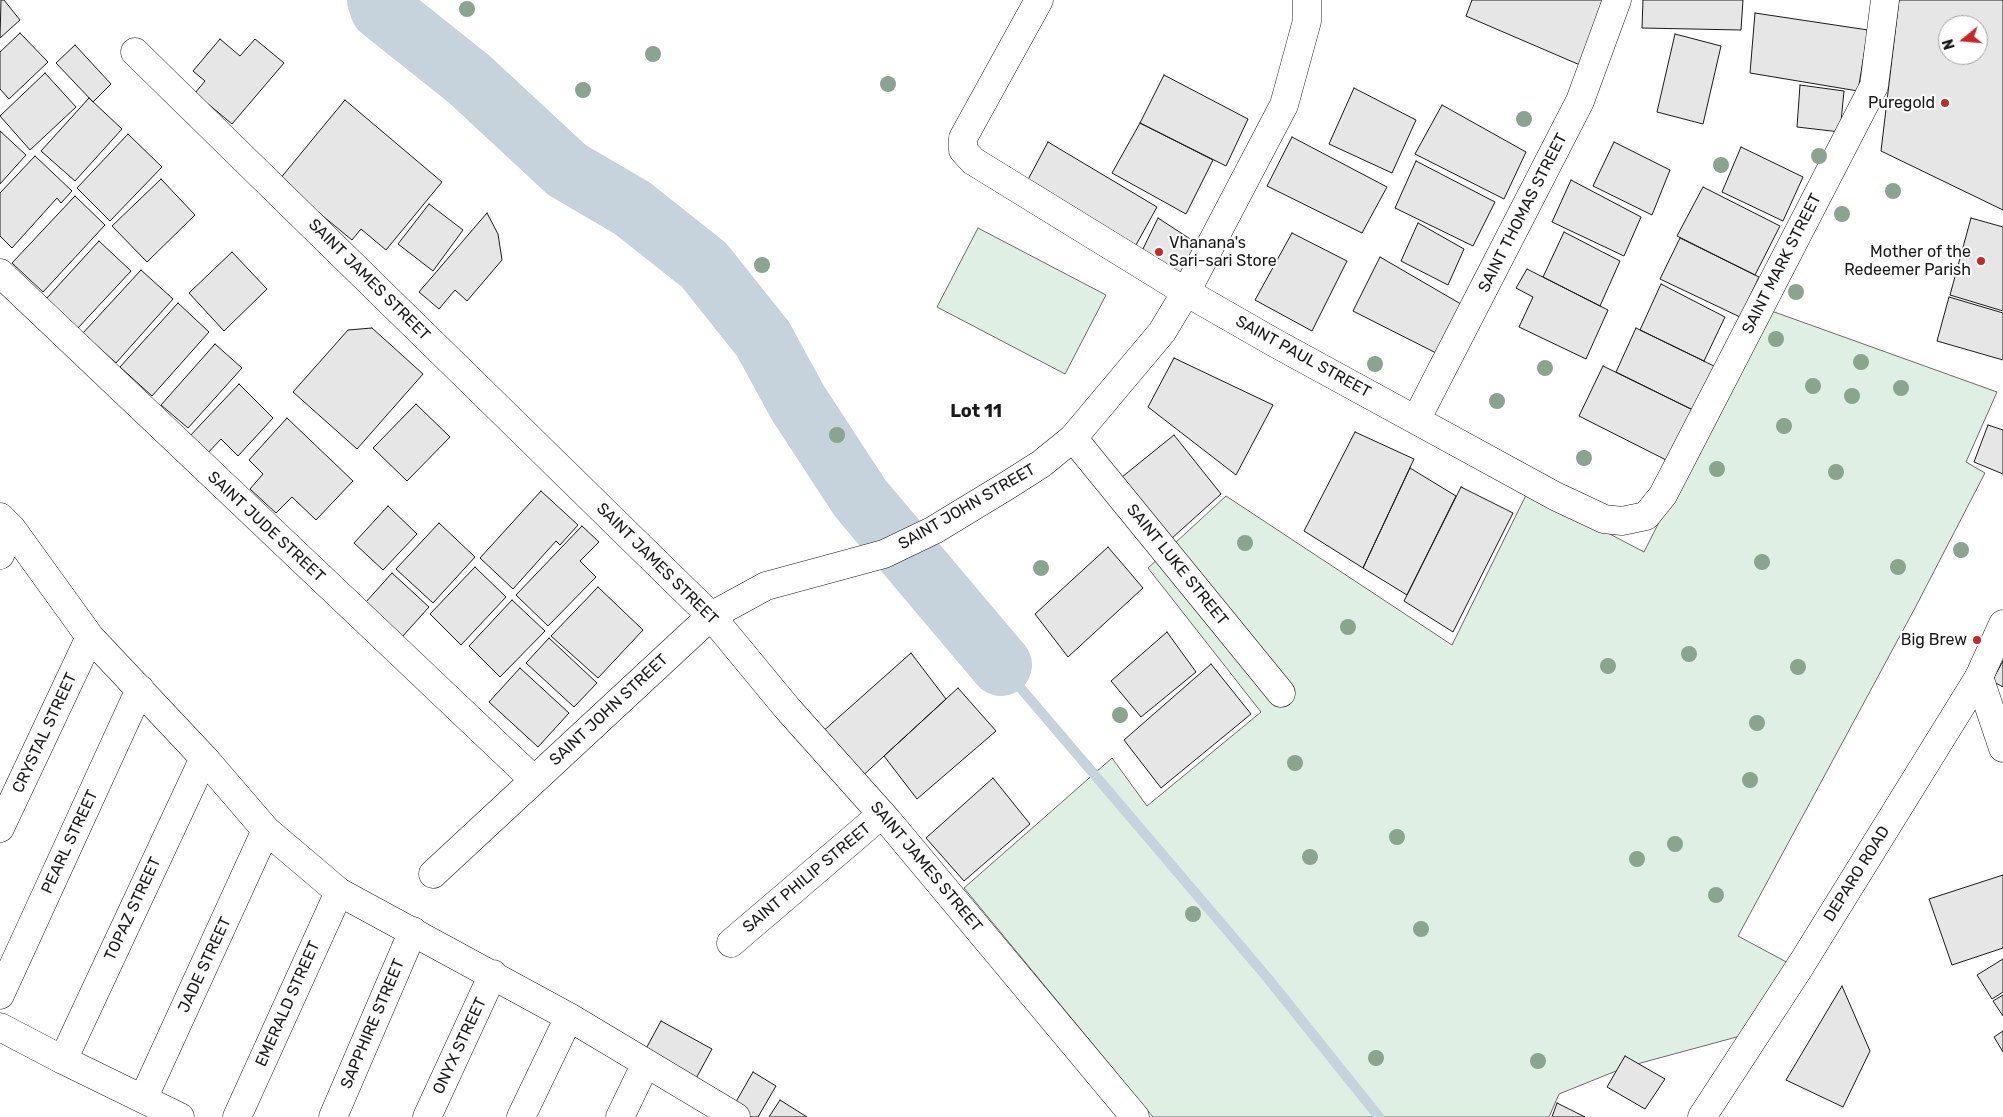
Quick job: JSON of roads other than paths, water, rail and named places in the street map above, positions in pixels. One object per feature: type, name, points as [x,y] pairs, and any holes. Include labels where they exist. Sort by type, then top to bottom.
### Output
[{"type":"street","name":"SAINT PAUL STREET","points":[[1039,0],[962,138],[963,150],[972,161],[1186,292],[1555,496],[1604,519],[1622,521],[1646,516]]},
{"type":"street","name":"SAINT JOHN STREET","points":[[433,874],[711,616],[766,586],[884,554],[934,530],[1041,464],[1073,438],[1162,332],[1186,292],[1284,105],[1307,21],[1307,0]]},
{"type":"street","name":"SAINT THOMAS STREET","points":[[1416,420],[1580,101],[1617,0]]},
{"type":"street","name":"SAINT MARK STREET","points":[[1646,516],[1662,494],[1874,86],[1885,0]]},
{"type":"street","name":"SAINT JAMES STREET","points":[[135,52],[172,86],[711,616],[787,708],[882,814],[1135,1117]]},
{"type":"street","name":"SAINT JUDE STREET","points":[[0,273],[534,780]]},
{"type":"street","name":"SAINT LUKE STREET","points":[[1073,438],[1281,692]]},
{"type":"street","points":[[0,555],[6,523]]},
{"type":"street","points":[[6,523],[90,637],[204,758],[266,830],[339,892],[569,1017],[646,1063],[724,1114]]},
{"type":"street","name":"DEPARO ROAD","points":[[1702,1117],[1801,965],[1979,677],[2003,624]]},
{"type":"street","name":"CRYSTAL STREET","points":[[0,828],[90,637]]},
{"type":"street","points":[[1979,677],[2003,748]]},
{"type":"street","name":"PEARL STREET","points":[[0,995],[140,689]]},
{"type":"street","name":"TOPAZ STREET","points":[[63,1060],[204,758]]},
{"type":"street","name":"SAINT PHILIP STREET","points":[[731,942],[882,814]]},
{"type":"street","name":"JADE STREET","points":[[143,1099],[266,830]]},
{"type":"street","name":"EMERALD STREET","points":[[237,1117],[339,892]]},
{"type":"street","name":"SAPPHIRE STREET","points":[[334,1117],[413,931]]},
{"type":"street","name":"ONYX STREET","points":[[427,1117],[492,974]]},
{"type":"street","points":[[521,1117],[569,1017]]},
{"type":"street","points":[[0,1027],[180,1117]]},
{"type":"street","points":[[620,1117],[646,1063]]},
{"type":"waterway","points":[[378,0],[381,9],[469,79],[567,170],[632,208],[704,265],[763,339],[798,403],[860,498],[1001,665]]},
{"type":"waterway","points":[[1001,665],[1266,976],[1379,1117]]},
{"type":"place","name":"Puregold","points":[[1945,103]]},
{"type":"place","name":"Vhanana's Sari-sari Store","points":[[1159,252]]},
{"type":"place","name":"Mother of the Redeemer Parish","points":[[1981,261]]},
{"type":"place","name":"Big Brew","points":[[1977,640]]},
{"type":"district","name":"Lot 11","points":[[976,412]]}]
